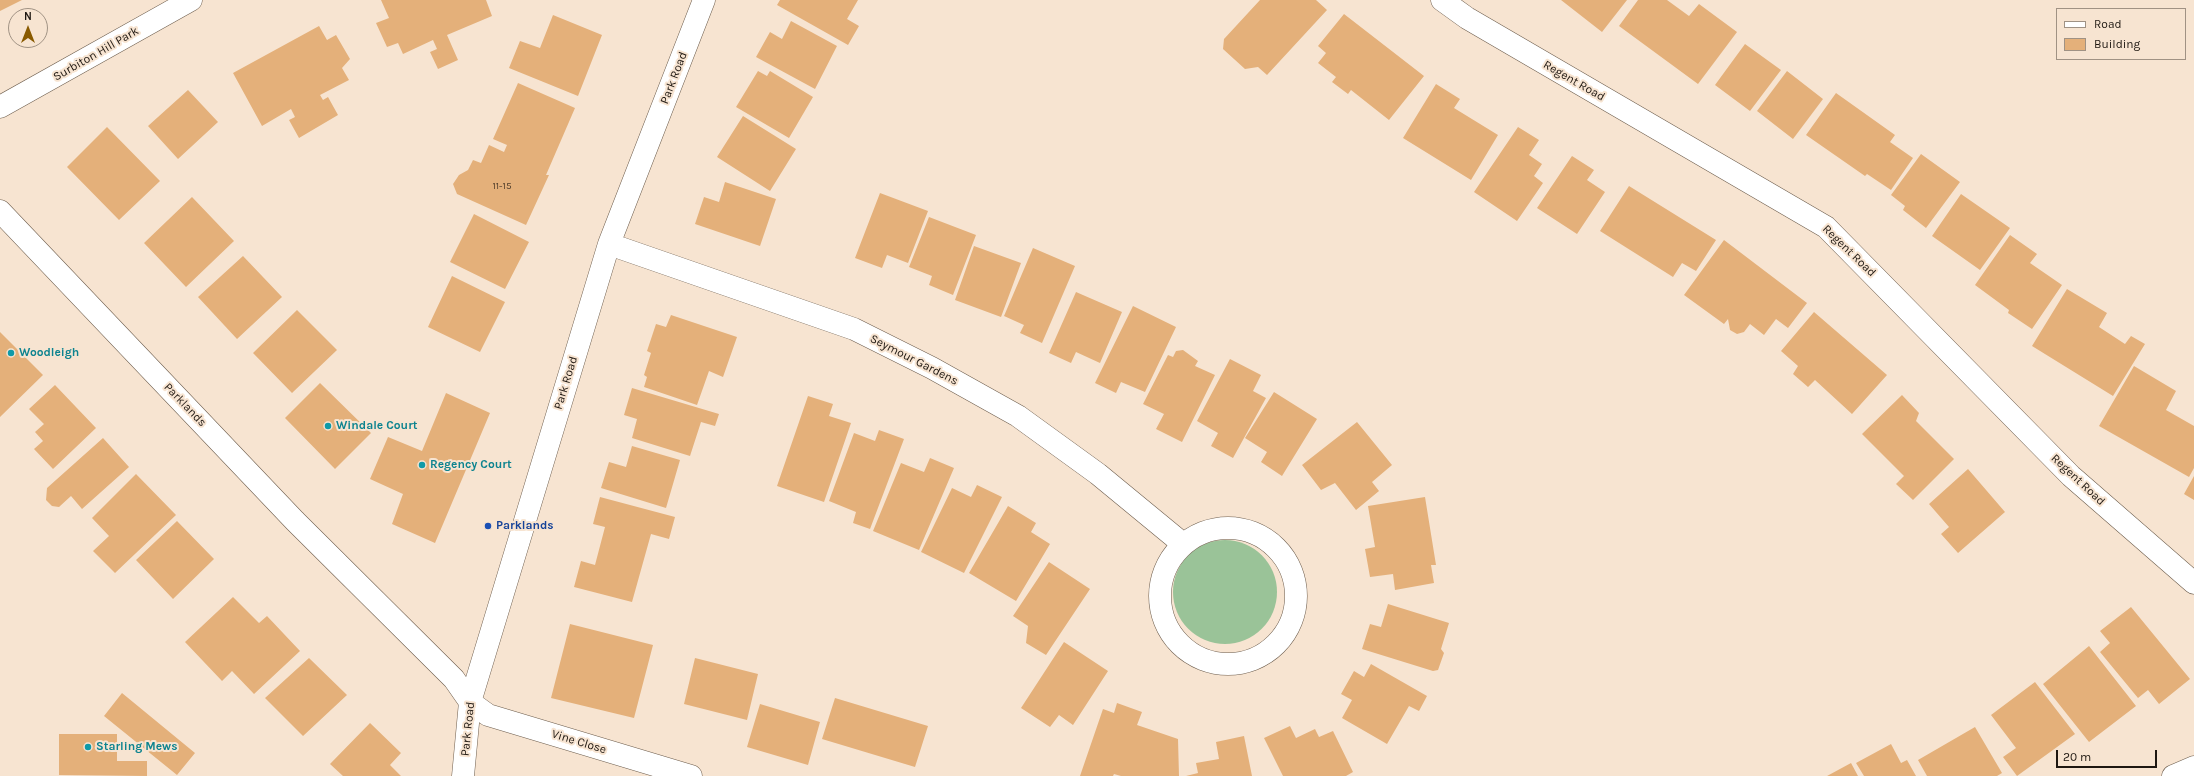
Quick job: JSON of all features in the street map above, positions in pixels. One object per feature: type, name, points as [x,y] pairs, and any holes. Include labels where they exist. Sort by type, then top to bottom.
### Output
[{"type":"street","name":"Surbiton Hill Park","points":[[0,107],[191,0]]},
{"type":"street","name":"Park Road","points":[[463,776],[470,702],[609,244],[704,0]]},
{"type":"street","name":"Regent Road","points":[[1442,0],[1467,18],[1826,227],[2071,476],[2194,583]]},
{"type":"street","name":"Parklands","points":[[0,211],[295,521],[454,678],[470,702]]},
{"type":"street","name":"Seymour Gardens","points":[[609,244],[854,329],[932,368],[1018,416],[1098,474],[1183,544]]},
{"type":"street","points":[[1219,528],[1239,528],[1258,534],[1275,545],[1287,561],[1292,573],[1296,600],[1293,620],[1283,637],[1269,650],[1253,659],[1234,664],[1215,663],[1197,657],[1181,646],[1170,631],[1162,614],[1159,595],[1162,576],[1170,559],[1183,544],[1200,533],[1219,528]]},
{"type":"street","name":"Vine Close","points":[[470,702],[488,715],[691,776]]},
{"type":"street","points":[[2173,776],[2194,767]]},
{"type":"green space","points":[[1225,540],[1245,544],[1254,548],[1262,555],[1269,563],[1273,572],[1277,592],[1273,612],[1269,621],[1262,629],[1254,636],[1245,640],[1225,644],[1205,640],[1196,636],[1188,629],[1181,621],[1177,612],[1173,592],[1177,572],[1181,563],[1188,555],[1196,548],[1205,544]]},
{"type":"building","points":[[0,0],[22,0],[0,11]]},
{"type":"building","points":[[381,0],[486,0],[492,16],[447,35],[458,60],[438,69],[430,52],[437,49],[433,40],[403,54],[398,43],[387,47],[376,23],[389,18]]},
{"type":"building","points":[[780,0],[858,0],[847,19],[859,26],[848,45],[777,5]]},
{"type":"building","points":[[1260,0],[1316,0],[1327,10],[1267,75],[1258,67],[1245,69],[1223,49],[1224,39]]},
{"type":"building","points":[[1561,0],[1627,0],[1602,32]]},
{"type":"building","points":[[1638,0],[1667,0],[1689,16],[1699,4],[1737,32],[1698,84],[1619,26]]},
{"type":"building","points":[[1344,14],[1424,76],[1389,120],[1351,90],[1348,94],[1332,82],[1336,77],[1318,63],[1326,53],[1318,46]]},
{"type":"building","points":[[553,15],[602,35],[578,96],[509,68],[520,41],[540,48]]},
{"type":"building","points":[[791,21],[837,46],[815,89],[756,57],[770,32],[782,39]]},
{"type":"building","points":[[319,26],[327,40],[336,35],[350,59],[342,68],[349,80],[320,95],[323,100],[328,97],[338,115],[299,138],[289,120],[295,117],[291,109],[262,126],[233,73]]},
{"type":"building","points":[[1745,44],[1781,70],[1750,111],[1715,85]]},
{"type":"building","points":[[758,71],[767,76],[770,71],[813,97],[789,138],[736,107]]},
{"type":"building","points":[[1787,71],[1823,99],[1793,139],[1757,111]]},
{"type":"building","points":[[518,83],[575,108],[546,175],[549,175],[526,225],[457,194],[453,184],[459,175],[468,170],[473,160],[481,163],[489,145],[504,152],[507,145],[493,139]]},
{"type":"building","points":[[1436,84],[1460,99],[1454,108],[1498,135],[1471,180],[1403,138]]},
{"type":"building","points":[[188,90],[218,122],[178,159],[148,126]]},
{"type":"building","points":[[1836,93],[1895,135],[1890,142],[1913,158],[1891,190],[1867,174],[1865,176],[1806,135]]},
{"type":"building","points":[[743,116],[796,149],[770,191],[717,157]]},
{"type":"building","points":[[107,127],[160,181],[119,220],[67,167]]},
{"type":"building","points":[[1518,127],[1539,140],[1529,155],[1542,164],[1534,176],[1543,183],[1517,221],[1474,192]]},
{"type":"building","points":[[1921,154],[1960,182],[1926,228],[1903,210],[1905,206],[1891,195]]},
{"type":"building","points":[[1572,156],[1594,170],[1587,180],[1605,192],[1577,234],[1537,208]]},
{"type":"building","points":[[725,182],[776,199],[760,246],[695,224],[704,197],[719,202]]},
{"type":"building","points":[[1629,186],[1716,240],[1696,271],[1682,263],[1673,277],[1600,231]]},
{"type":"building","points":[[880,193],[928,211],[908,263],[887,255],[882,268],[855,258]]},
{"type":"building","points":[[1961,194],[2010,228],[1980,270],[1932,236]]},
{"type":"building","points":[[192,197],[234,241],[186,287],[144,243]]},
{"type":"building","points":[[474,214],[529,242],[505,289],[450,262]]},
{"type":"building","points":[[929,217],[976,235],[953,295],[929,285],[932,276],[909,267]]},
{"type":"building","points":[[2010,235],[2037,254],[2030,263],[2062,285],[2032,329],[2008,313],[2009,310],[1975,285]]},
{"type":"building","points":[[1724,240],[1807,303],[1788,328],[1776,319],[1764,335],[1750,324],[1744,332],[1737,334],[1730,330],[1728,319],[1724,324],[1684,295]]},
{"type":"building","points":[[974,246],[1021,263],[1001,317],[955,300]]},
{"type":"building","points":[[1033,248],[1075,266],[1042,343],[1020,333],[1024,325],[1004,316]]},
{"type":"building","points":[[243,256],[282,297],[237,339],[198,297]]},
{"type":"building","points":[[452,276],[505,302],[480,352],[428,327]]},
{"type":"building","points":[[2067,289],[2107,313],[2099,327],[2125,344],[2131,336],[2145,344],[2113,396],[2032,346]]},
{"type":"building","points":[[1076,292],[1122,312],[1100,363],[1076,352],[1071,363],[1049,353]]},
{"type":"building","points":[[1133,306],[1176,327],[1145,392],[1121,382],[1116,393],[1095,383]]},
{"type":"building","points":[[297,310],[337,350],[292,393],[253,353]]},
{"type":"building","points":[[1814,312],[1887,375],[1852,414],[1815,380],[1808,387],[1793,374],[1798,366],[1781,351]]},
{"type":"building","points":[[671,315],[737,337],[723,377],[709,371],[697,405],[644,387],[647,377],[644,375],[651,353],[647,351],[656,324],[666,327]]},
{"type":"building","name":"Woodleigh","points":[[0,332],[43,375],[0,417]]},
{"type":"building","points":[[1183,350],[1198,361],[1195,366],[1215,375],[1182,442],[1156,429],[1164,414],[1143,404],[1168,355],[1173,357],[1176,351]]},
{"type":"building","points":[[1230,359],[1261,375],[1253,391],[1266,398],[1233,458],[1211,446],[1218,433],[1197,421]]},
{"type":"building","points":[[2134,366],[2176,391],[2166,410],[2194,426],[2194,468],[2189,477],[2099,426]]},
{"type":"building","name":"Windale Court","points":[[320,383],[371,433],[335,469],[285,418]]},
{"type":"building","points":[[55,385],[96,428],[53,469],[34,449],[43,441],[35,432],[44,424],[29,409]]},
{"type":"building","points":[[632,388],[719,414],[715,426],[701,422],[690,456],[632,438],[637,419],[624,415]]},
{"type":"building","points":[[1274,392],[1317,419],[1282,476],[1261,462],[1267,452],[1245,438]]},
{"type":"building","name":"Regency Court","points":[[446,393],[490,413],[435,543],[392,524],[403,494],[370,479],[388,437],[422,451]]},
{"type":"building","points":[[1902,395],[1919,413],[1916,421],[1954,459],[1913,500],[1896,484],[1904,476],[1862,434]]},
{"type":"building","points":[[808,396],[833,404],[829,416],[851,423],[824,502],[777,486]]},
{"type":"building","points":[[1357,422],[1392,465],[1372,482],[1379,491],[1356,510],[1335,483],[1321,490],[1302,465]]},
{"type":"building","points":[[879,430],[904,439],[870,529],[853,523],[856,512],[829,501],[854,433],[875,441]]},
{"type":"building","points":[[103,438],[129,467],[82,509],[71,496],[59,507],[52,506],[46,500],[47,488]]},
{"type":"building","points":[[632,446],[680,460],[666,508],[601,488],[609,462],[626,467]]},
{"type":"building","points":[[930,458],[954,468],[919,550],[873,531],[901,463],[924,472]]},
{"type":"building","points":[[1968,469],[2005,512],[1958,553],[1941,534],[1949,527],[1929,504]]},
{"type":"building","points":[[136,474],[176,515],[115,573],[93,551],[109,536],[92,518]]},
{"type":"building","points":[[2194,476],[2194,500],[2184,494]]},
{"type":"building","points":[[977,485],[1002,497],[964,573],[921,552],[952,488],[971,497]]},
{"type":"building","points":[[600,497],[675,517],[669,539],[651,534],[632,602],[574,587],[581,561],[595,565],[605,527],[593,524]]},
{"type":"building","points":[[1425,497],[1436,565],[1431,565],[1434,583],[1395,590],[1393,574],[1370,577],[1365,549],[1375,547],[1368,506]]},
{"type":"building","points":[[1008,506],[1036,523],[1031,532],[1050,544],[1016,601],[969,573]]},
{"type":"building","points":[[177,521],[214,559],[173,599],[136,560]]},
{"type":"building","points":[[1049,562],[1090,589],[1046,655],[1026,643],[1028,626],[1013,616]]},
{"type":"building","points":[[233,597],[259,623],[267,616],[300,651],[254,694],[232,671],[222,681],[185,642]]},
{"type":"building","points":[[1388,604],[1449,623],[1441,649],[1444,653],[1438,670],[1433,671],[1362,649],[1370,624],[1381,627]]},
{"type":"building","points":[[2131,607],[2190,679],[2159,704],[2148,690],[2138,698],[2100,652],[2110,643],[2100,631]]},
{"type":"building","points":[[570,624],[653,645],[634,718],[551,698]]},
{"type":"building","points":[[1064,642],[1108,671],[1073,725],[1059,715],[1050,727],[1021,708]]},
{"type":"building","points":[[2089,646],[2136,706],[2089,742],[2043,684]]},
{"type":"building","points":[[309,658],[347,695],[303,736],[265,698]]},
{"type":"building","points":[[695,658],[758,674],[747,720],[684,704]]},
{"type":"building","points":[[1371,664],[1427,696],[1419,711],[1409,706],[1387,744],[1342,718],[1352,700],[1341,694],[1354,671],[1364,677]]},
{"type":"building","points":[[2035,682],[2075,734],[2017,776],[2003,757],[2016,748],[1991,715]]},
{"type":"building","points":[[122,693],[195,753],[177,775],[104,716]]},
{"type":"building","points":[[835,698],[928,726],[915,767],[822,739]]},
{"type":"building","points":[[1117,703],[1142,712],[1137,725],[1178,739],[1179,776],[1121,776],[1114,774],[1113,776],[1080,776],[1103,709],[1114,713]]},
{"type":"building","points":[[760,704],[820,722],[808,765],[747,747]]},
{"type":"building","points":[[370,723],[401,753],[390,765],[401,776],[343,776],[330,764]]},
{"type":"building","points":[[1290,726],[1296,738],[1315,729],[1319,737],[1333,731],[1353,772],[1346,776],[1283,776],[1264,738]]},
{"type":"building","points":[[1975,727],[2002,773],[1997,776],[1927,776],[1918,760]]},
{"type":"building","name":"Starling Mews","points":[[59,734],[117,734],[117,761],[147,761],[147,776],[59,775]]},
{"type":"building","points":[[1244,736],[1252,776],[1186,776],[1198,773],[1196,763],[1219,759],[1216,742]]},
{"type":"building","points":[[1891,744],[1901,763],[1907,760],[1916,776],[1864,776],[1856,763]]},
{"type":"building","points":[[1851,763],[1858,776],[1827,776]]},
{"type":"place","name":"Woodleigh","points":[[11,353]]},
{"type":"place","name":"Windale Court","points":[[328,426]]},
{"type":"place","name":"Regency Court","points":[[422,465]]},
{"type":"place","name":"Parklands","points":[[488,526]]},
{"type":"place","name":"Starling Mews","points":[[88,747]]}]
